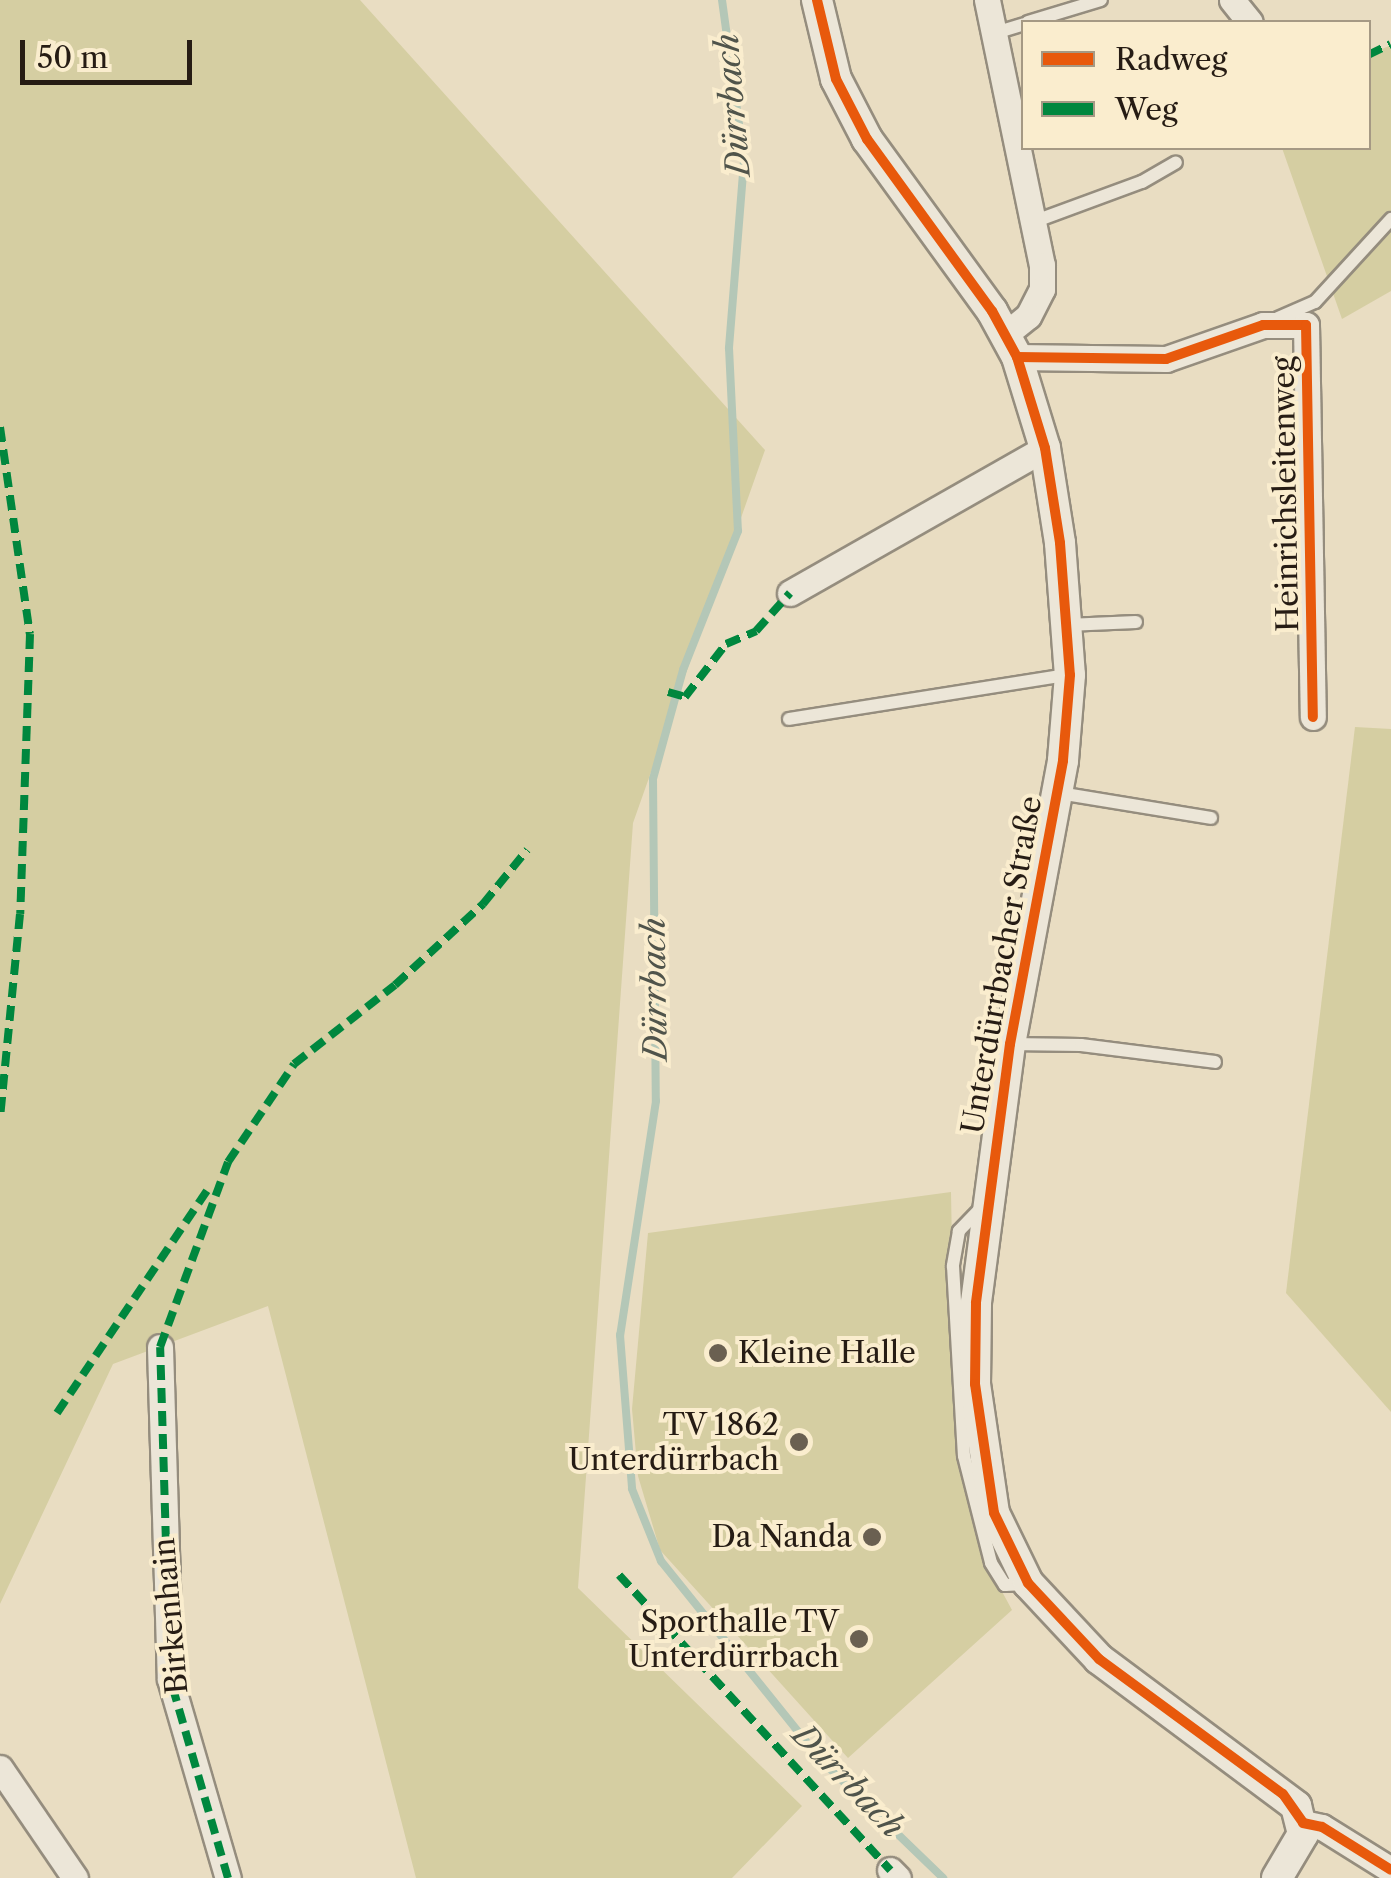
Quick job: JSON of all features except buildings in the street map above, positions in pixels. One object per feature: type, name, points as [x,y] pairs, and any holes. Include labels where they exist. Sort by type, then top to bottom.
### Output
[{"type":"street","name":"Unterdürrbacher Straße","points":[[816,0],[836,79],[867,139],[1012,346],[1045,448],[1067,625],[1070,675],[1059,793],[1010,1044],[986,1204],[975,1384],[994,1513],[1028,1584],[1100,1660],[1283,1794],[1303,1823],[1322,1827],[1391,1870]]},
{"type":"street","points":[[987,0],[1042,288],[1012,346]]},
{"type":"street","points":[[1232,0],[1248,20]]},
{"type":"street","name":"Heinrichsleitenweg","points":[[1012,346],[1166,359],[1262,325],[1306,325],[1312,354],[1313,717]]},
{"type":"street","points":[[790,592],[1045,448]]},
{"type":"street","name":"Birkenhain","points":[[160,1347],[170,1679],[228,1878]]},
{"type":"street","points":[[0,1768],[75,1878]]},
{"type":"street","points":[[1277,1878],[1300,1843],[1303,1823]]},
{"type":"lane","points":[[1036,20],[1100,0]]},
{"type":"lane","points":[[995,33],[1021,25]]},
{"type":"lane","points":[[1030,222],[1142,182],[1176,162]]},
{"type":"lane","name":"Heinrichsleitenweg","points":[[1262,325],[1315,302],[1391,219]]},
{"type":"lane","points":[[1067,625],[1136,622]]},
{"type":"lane","points":[[789,719],[1070,675]]},
{"type":"lane","points":[[1059,793],[1211,818]]},
{"type":"lane","points":[[1010,1044],[1081,1045],[1214,1062]]},
{"type":"shaded area","points":[[0,0],[360,0],[765,450],[633,823],[578,1588],[802,1806],[732,1878],[416,1878],[268,1306],[113,1364],[0,1604]]},
{"type":"shaded area","points":[[1391,45],[1391,291],[1342,319],[1283,150],[1371,150],[1371,54]]},
{"type":"shaded area","points":[[1355,727],[1391,729],[1391,1412],[1286,1293]]},
{"type":"shaded area","name":"TV 1862 Unterdürrbach","points":[[951,1192],[954,1358],[986,1562],[1012,1610],[848,1758],[660,1550],[638,1476],[632,1409],[648,1233]]},
{"type":"waterway","name":"Dürrbach","points":[[722,0],[744,161],[729,348],[738,531],[683,670],[653,779],[656,1101],[620,1335],[632,1489],[661,1561],[821,1760],[943,1878]]},
{"type":"marked path","points":[[1371,54],[1391,44]]},
{"type":"marked path","points":[[0,427],[30,634],[20,914],[0,1117]]},
{"type":"marked path","points":[[668,692],[685,697],[726,644],[756,631],[790,593]]},
{"type":"marked path","points":[[228,1878],[170,1679],[160,1347],[228,1162],[294,1064],[395,985],[483,904],[527,850]]},
{"type":"marked path","points":[[57,1413],[211,1185]]},
{"type":"marked path","points":[[619,1575],[890,1870]]},
{"type":"cycle path","points":[[817,0],[836,79],[867,139],[992,311],[1017,357],[1045,448],[1060,543],[1070,675],[1063,761],[1010,1044],[976,1303],[975,1384],[994,1513],[1028,1583],[1099,1659],[1283,1794],[1303,1823],[1322,1827],[1391,1870]]},
{"type":"cycle path","points":[[1017,357],[1166,359],[1263,325],[1306,325],[1313,717]]},
{"type":"place","name":"Kleine Halle","points":[[718,1353]]},
{"type":"place","name":"TV 1862 Unterdürrbach","points":[[799,1442]]},
{"type":"place","name":"Da Nanda","points":[[872,1537]]},
{"type":"place","name":"Sporthalle TV Unterdürrbach","points":[[859,1639]]}]
